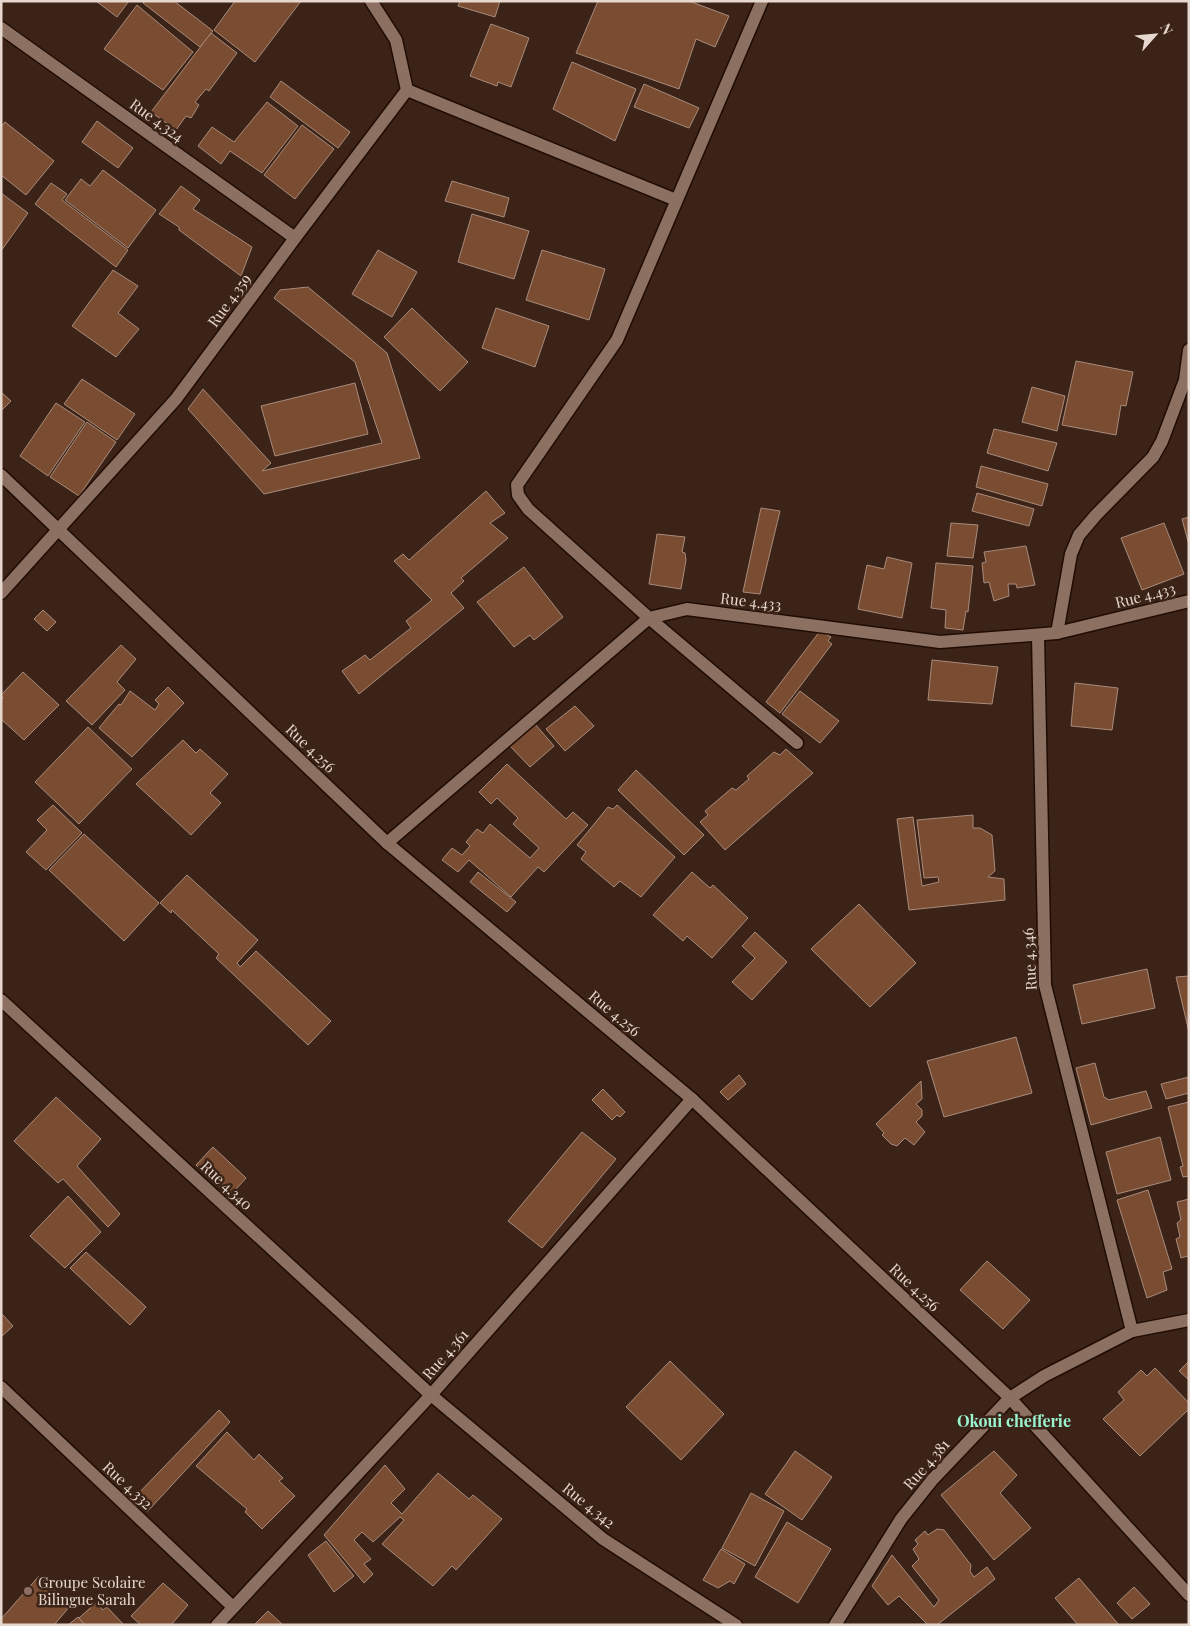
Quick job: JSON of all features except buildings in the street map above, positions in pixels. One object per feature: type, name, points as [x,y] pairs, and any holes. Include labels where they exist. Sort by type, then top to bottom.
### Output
[{"type":"street","points":[[371,1],[396,40],[407,90],[676,200]]},
{"type":"street","points":[[762,1],[617,340],[517,484],[518,495],[528,509],[649,618],[797,743]]},
{"type":"street","name":"Rue 4.324","points":[[1,28],[294,238]]},
{"type":"street","name":"Rue 4.359","points":[[1,593],[176,399],[294,238],[407,90]]},
{"type":"street","points":[[1057,633],[1071,554],[1079,535],[1153,457],[1162,440],[1185,380],[1189,350]]},
{"type":"street","name":"Rue 4.256","points":[[1,475],[387,843],[692,1099],[1010,1398],[1189,1595]]},
{"type":"street","name":"Rue 4.433","points":[[387,843],[649,618],[687,610],[940,642],[1057,633],[1189,601]]},
{"type":"street","name":"Rue 4.346","points":[[1038,635],[1045,985],[1132,1331]]},
{"type":"street","name":"Rue 4.340","points":[[1,1000],[431,1395]]},
{"type":"street","name":"Rue 4.361","points":[[217,1625],[431,1395],[692,1099]]},
{"type":"street","name":"Rue 4.381","points":[[836,1625],[901,1519],[932,1480],[1010,1398],[1044,1376],[1132,1331],[1189,1320]]},
{"type":"street","name":"Rue 4.332","points":[[1,1387],[233,1607]]},
{"type":"street","name":"Rue 4.342","points":[[431,1395],[603,1539],[736,1625]]},
{"type":"place","name":"Groupe Scolaire Bilingue Sarah","points":[[28,1591]]},
{"type":"district","name":"Okoui chefferie","points":[[1014,1420]]}]
